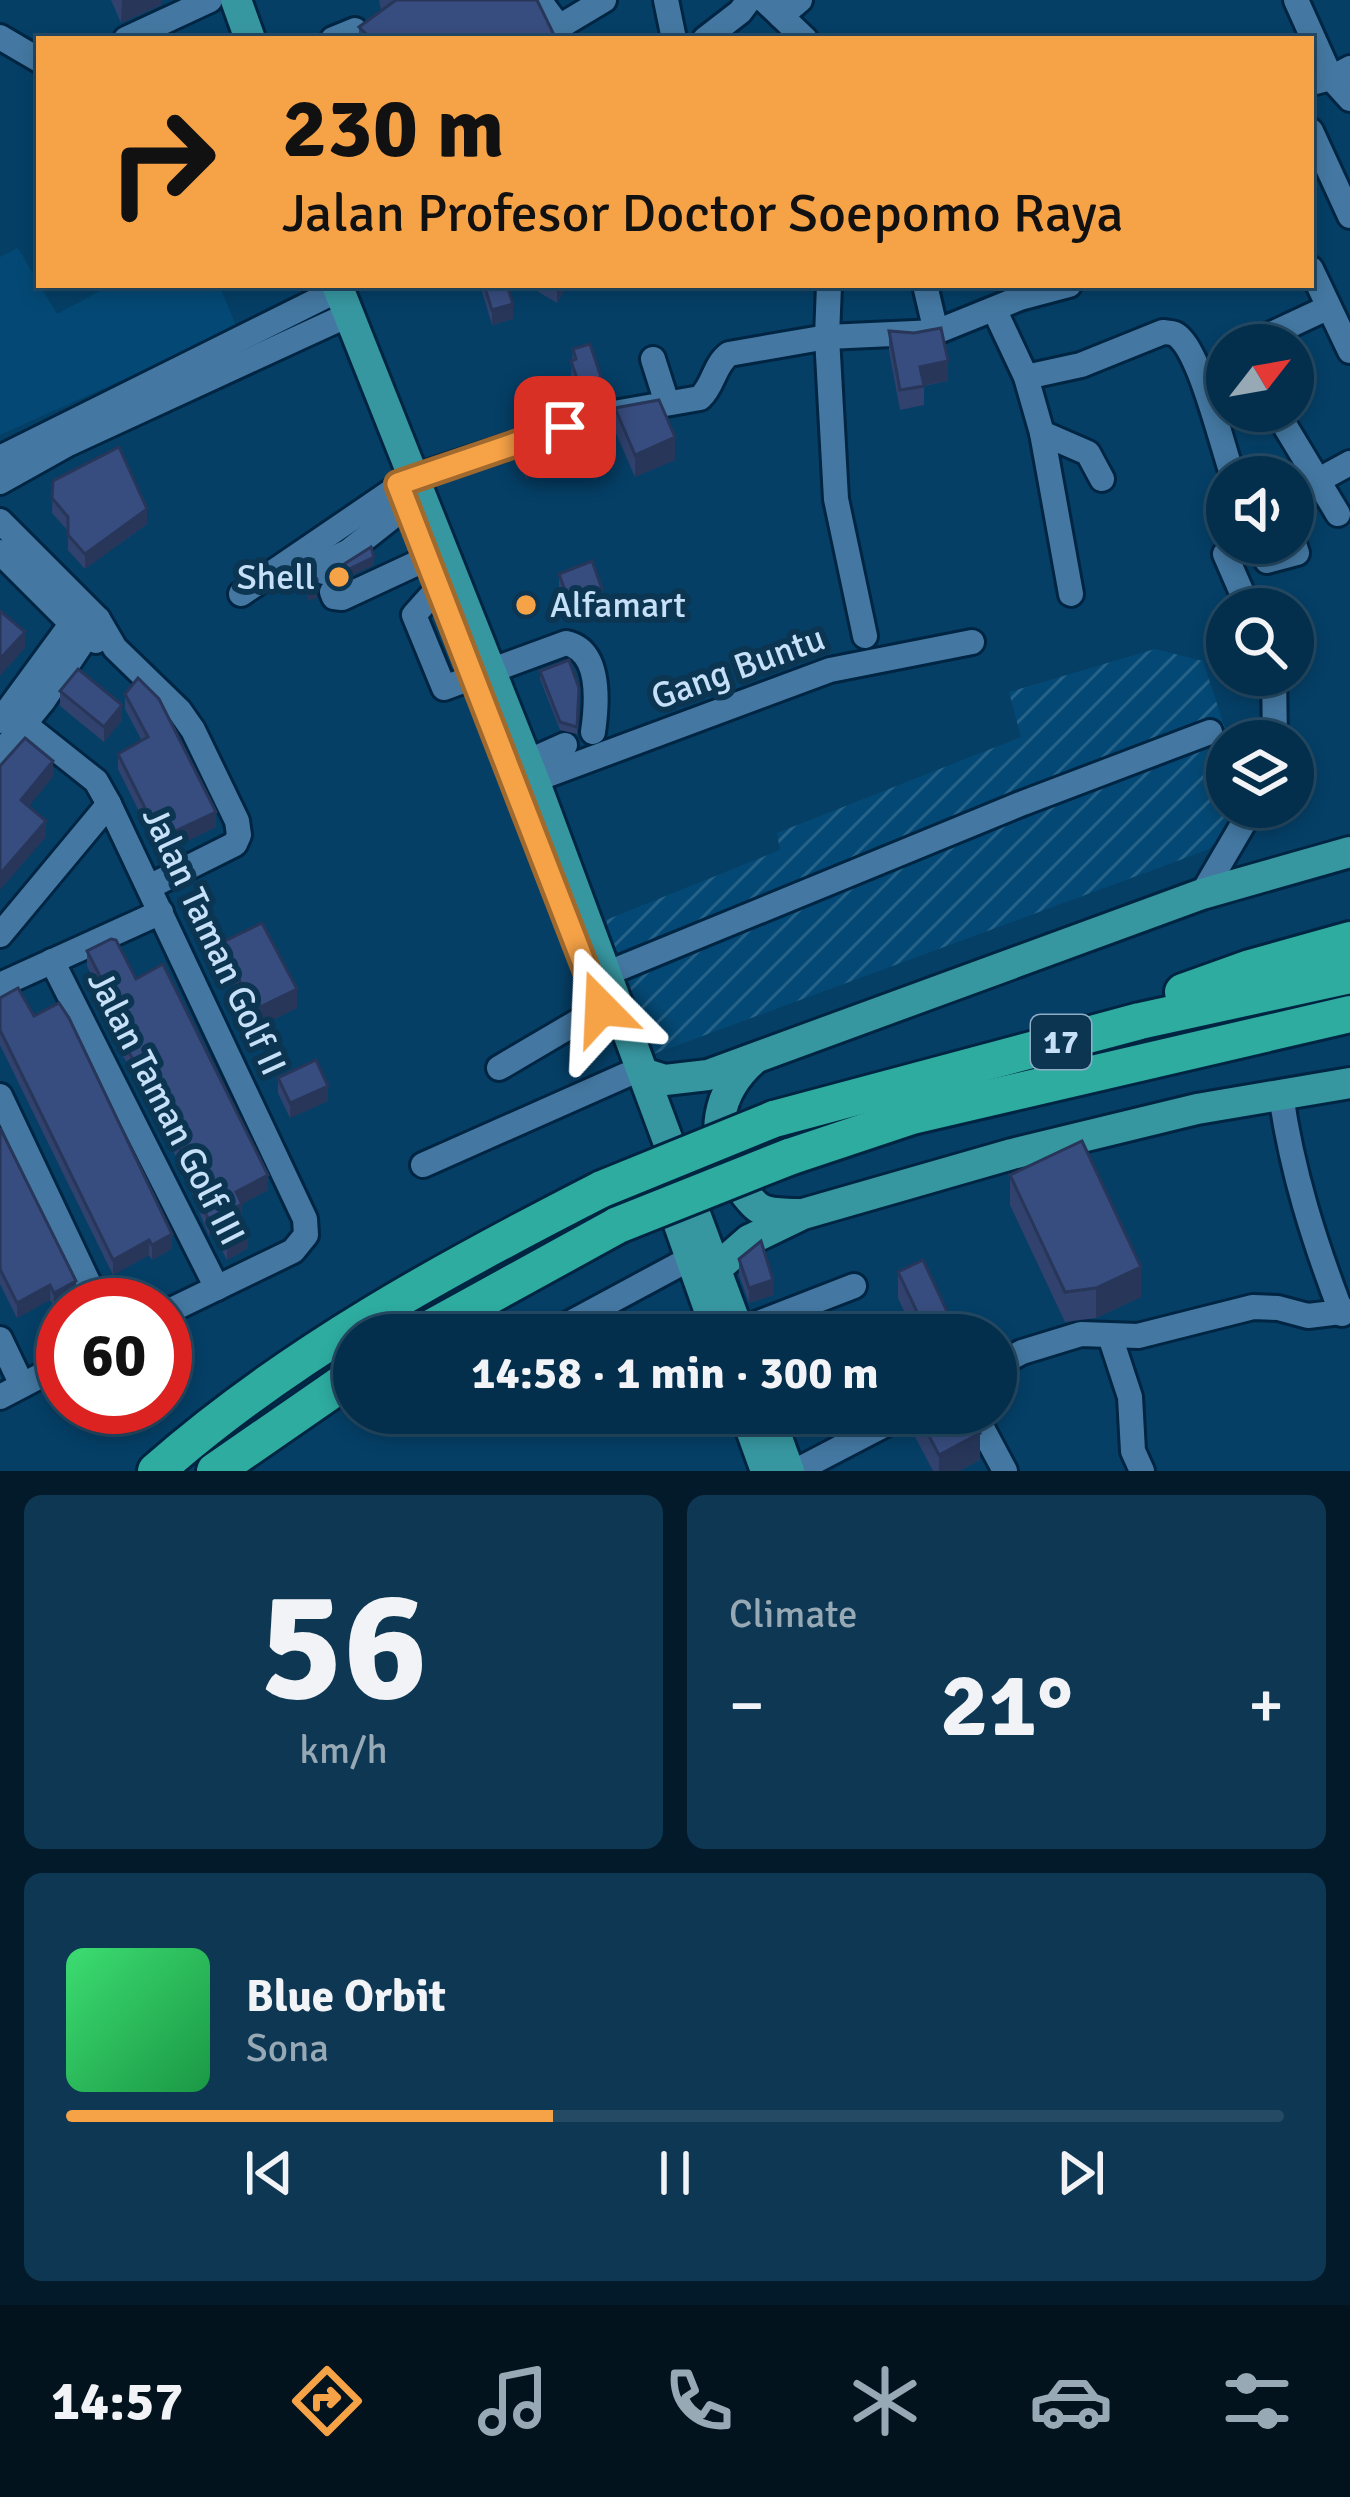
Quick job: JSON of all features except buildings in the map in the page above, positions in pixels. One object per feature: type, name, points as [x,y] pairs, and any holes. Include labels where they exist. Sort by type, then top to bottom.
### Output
[{"type":"highway","points":[[1004,1056],[1250,968],[1350,940]]},
{"type":"highway","name":"17","points":[[156,1471],[329,1342],[448,1268],[602,1189],[774,1119],[1140,1021],[1350,974]]},
{"type":"highway","name":"17","points":[[456,1314],[618,1225],[789,1157],[912,1116],[1350,1014]]},
{"type":"highway","points":[[1008,1094],[1350,1036]]},
{"type":"highway","points":[[215,1471],[333,1390]]},
{"type":"main road","points":[[224,0],[236,36]]},
{"type":"main road","points":[[236,0],[249,36]]},
{"type":"main road","points":[[334,299],[433,573],[482,672]]},
{"type":"main road","points":[[405,489],[608,974],[636,1074],[724,1314]]},
{"type":"main road","points":[[524,770],[601,1008],[636,1074]]},
{"type":"main road","points":[[636,1074],[685,1080],[756,1058],[1202,894],[1350,852]]},
{"type":"main road","points":[[756,1058],[725,1094],[719,1141],[726,1164],[758,1208],[802,1214]]},
{"type":"main road","points":[[704,1263],[802,1214],[1012,1154],[1197,1109],[1350,1083]]},
{"type":"main road","points":[[753,1434],[766,1471]]},
{"type":"main road","points":[[777,1434],[793,1471]]},
{"type":"street","points":[[132,36],[210,0]]},
{"type":"street","points":[[539,0],[562,33],[604,0]]},
{"type":"street","points":[[666,0],[673,36]]},
{"type":"street","points":[[709,36],[749,0]]},
{"type":"street","points":[[1296,0],[1313,36]]},
{"type":"street","points":[[781,5],[803,36]]},
{"type":"street","points":[[0,37],[36,58]]},
{"type":"street","points":[[1314,39],[1331,76],[1350,100]]},
{"type":"street","points":[[1314,138],[1350,216]]},
{"type":"street","points":[[1314,276],[1350,351]]},
{"type":"street","points":[[829,288],[826,337],[836,499],[865,637]]},
{"type":"street","points":[[926,288],[936,332]]},
{"type":"street","points":[[241,594],[405,489],[608,414],[700,398],[729,354],[826,337],[936,332],[1060,288]]},
{"type":"street","points":[[0,458],[334,299]]},
{"type":"street","points":[[0,482],[334,299]]},
{"type":"street","points":[[1293,324],[1327,308]]},
{"type":"street","points":[[994,309],[1026,377],[1042,433],[1071,595]]},
{"type":"street","points":[[1026,377],[1082,364],[1163,332],[1172,333],[1184,343],[1226,456]]},
{"type":"street","points":[[653,359],[667,403]]},
{"type":"street","points":[[1288,432],[1338,514]]},
{"type":"street","points":[[1042,433],[1088,453],[1102,479]]},
{"type":"street","points":[[1316,481],[1350,463]]},
{"type":"street","points":[[405,489],[349,551],[326,562],[328,582],[334,597],[342,598],[433,573]]},
{"type":"street","points":[[0,521],[9,550],[179,710],[237,821],[239,835],[226,850],[149,887]]},
{"type":"street","points":[[0,754],[11,719],[84,621]]},
{"type":"street","name":"Gang Buntu","points":[[524,770],[830,670],[972,642]]},
{"type":"street","points":[[482,672],[574,644],[584,653],[596,687],[593,733]]},
{"type":"street","name":"Jalan Taman Golf II","points":[[11,719],[96,782],[110,804],[305,1219],[306,1235],[293,1252],[217,1288]]},
{"type":"street","points":[[608,974],[1023,803],[1206,734]]},
{"type":"street","points":[[524,770],[565,745]]},
{"type":"street","points":[[0,935],[110,804]]},
{"type":"street","points":[[1202,894],[1241,828]]},
{"type":"street","points":[[0,985],[161,912]]},
{"type":"street","name":"Jalan Taman Golf III","points":[[52,961],[217,1288]]},
{"type":"street","points":[[499,1068],[601,1008]]},
{"type":"street","points":[[423,1165],[636,1074]]},
{"type":"street","points":[[1017,1355],[1081,1334],[1138,1336],[1253,1307],[1309,1316],[1346,1312],[1304,1209],[1281,1095]]},
{"type":"street","points":[[0,1096],[86,1278]]},
{"type":"street","points":[[594,1314],[704,1263]]},
{"type":"street","points":[[783,1314],[854,1286]]},
{"type":"street","points":[[192,1300],[217,1288]]},
{"type":"street","points":[[1110,1336],[1130,1397],[1133,1451],[1142,1471]]},
{"type":"street","points":[[0,1339],[11,1391]]},
{"type":"street","points":[[793,1471],[866,1434]]},
{"type":"street","points":[[985,1434],[1005,1471]]},
{"type":"shaded area","points":[[18,248],[36,278],[36,288],[42,288],[57,314],[105,288],[220,288],[237,328],[0,435],[0,257]]},
{"type":"shaded area","points":[[1155,649],[1203,661],[1206,696],[1214,696],[1222,720],[1206,720],[1206,828],[1234,828],[1207,850],[651,1055],[606,920],[780,850],[777,833],[1021,737],[1009,692]]},
{"type":"place","name":"Shell","points":[[339,577]]},
{"type":"place","name":"Alfamart","points":[[526,605]]},
{"type":"route","points":[[565,427],[398,484],[601,1008]]}]
